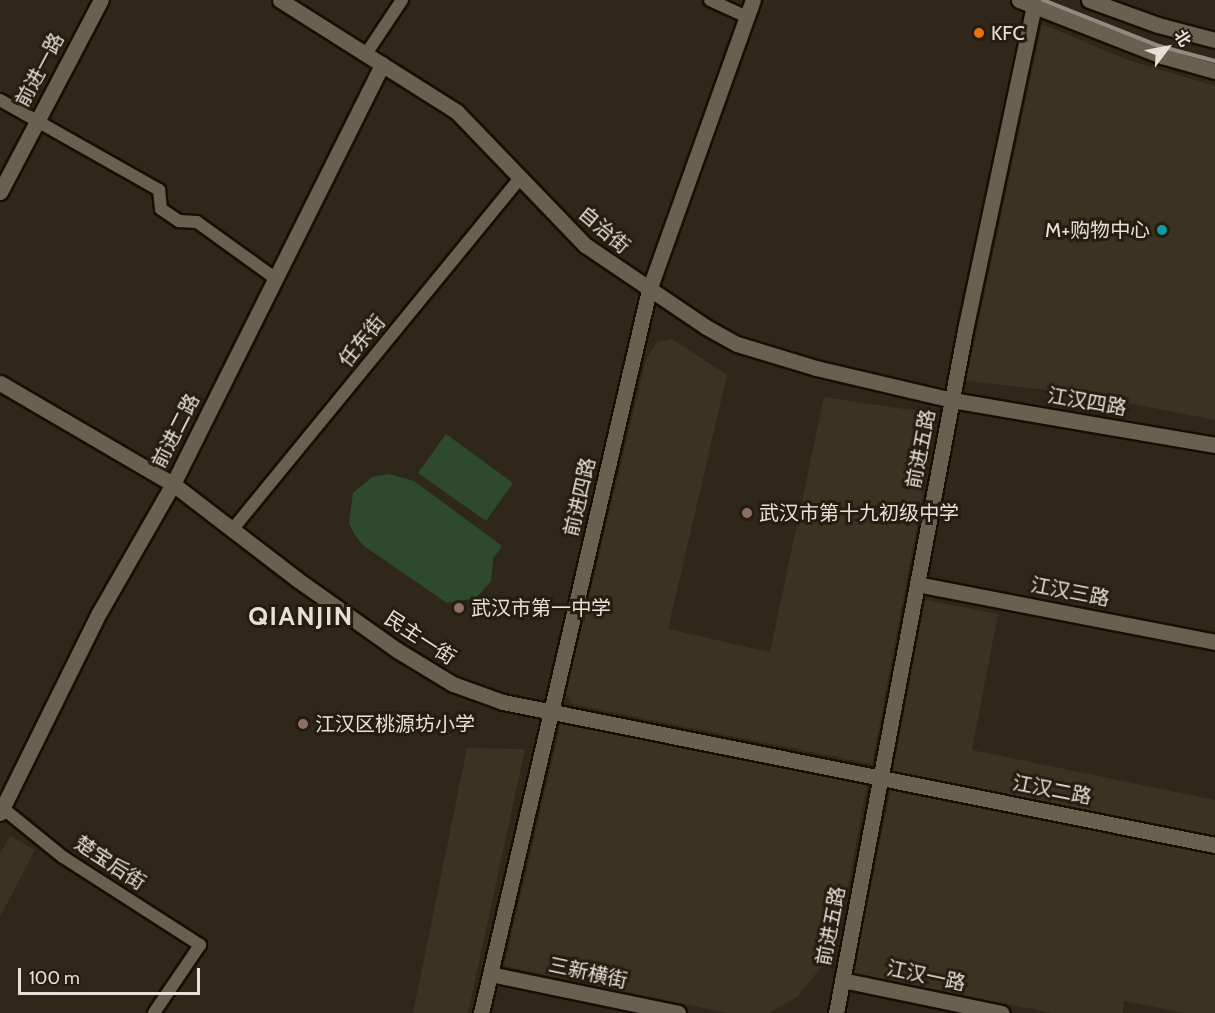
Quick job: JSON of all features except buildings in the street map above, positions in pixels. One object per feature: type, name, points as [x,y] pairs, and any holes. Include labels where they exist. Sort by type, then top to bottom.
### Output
[{"type":"street","name":"前进一路","points":[[0,192],[101,0]]},
{"type":"street","name":"自治街","points":[[280,0],[457,112],[585,245],[649,290],[737,344],[816,368],[952,400]]},
{"type":"street","points":[[366,54],[402,0]]},
{"type":"street","points":[[710,0],[747,17]]},
{"type":"street","name":"前进四路","points":[[482,1013],[649,290],[753,0]]},
{"type":"street","points":[[1019,0],[1035,3],[1162,56],[1215,71]]},
{"type":"street","points":[[1089,0],[1158,25],[1215,40]]},
{"type":"street","name":"前进五路","points":[[836,1013],[952,400],[1035,3]]},
{"type":"street","name":"前进二路","points":[[1,809],[99,614],[173,484],[382,64]]},
{"type":"street","points":[[0,100],[159,190],[161,208],[179,220],[197,222],[275,278]]},
{"type":"street","name":"任东街","points":[[232,530],[521,177]]},
{"type":"street","name":"民主一街","points":[[0,383],[173,484],[232,530],[397,650],[453,684],[503,702],[881,777]]},
{"type":"street","name":"江汉四路","points":[[952,400],[1215,445]]},
{"type":"street","name":"江汉三路","points":[[917,584],[1215,642]]},
{"type":"street","name":"江汉二路","points":[[881,777],[1215,845]]},
{"type":"street","name":"楚宝后街","points":[[1,809],[63,857],[200,945],[154,1013]]},
{"type":"street","name":"三新横街","points":[[490,974],[678,1013]]},
{"type":"street","name":"江汉一路","points":[[842,980],[1002,1013]]},
{"type":"shaded area","points":[[1042,24],[1125,59],[1215,86],[1215,420],[1082,394],[966,381]]},
{"type":"shaded area","points":[[672,339],[727,375],[668,629],[770,652],[824,397],[938,414],[872,764],[572,704],[566,693],[646,359],[657,342]]},
{"type":"shaded area","points":[[925,600],[998,614],[972,750],[1215,800],[1215,836],[893,772]]},
{"type":"shaded area","points":[[561,723],[867,784],[840,931],[822,966],[797,997],[769,1013],[727,1013],[504,966]]},
{"type":"shaded area","points":[[467,748],[525,749],[468,1013],[413,1013]]},
{"type":"shaded area","points":[[891,789],[1215,851],[1215,1013],[1185,1013],[1124,1001],[1123,1013],[1052,1013],[853,973]]},
{"type":"shaded area","points":[[10,836],[35,850],[0,917],[0,854]]},
{"type":"green space","points":[[446,434],[513,483],[486,521],[418,473]]},
{"type":"green space","points":[[388,474],[414,481],[502,546],[493,559],[491,581],[476,598],[447,603],[364,546],[354,534],[349,523],[353,493],[372,477]]},
{"type":"railway","points":[[1043,0],[1159,46],[1215,61]]},
{"type":"place","name":"KFC","points":[[979,33]]},
{"type":"place","name":"M+购物中心","points":[[1162,230]]},
{"type":"place","name":"武汉市第十九初级中学","points":[[747,513]]},
{"type":"place","name":"武汉市第一中学","points":[[459,608]]},
{"type":"place","name":"江汉区桃源坊小学","points":[[303,724]]},
{"type":"district","name":"QIANJIN","points":[[301,617]]}]
